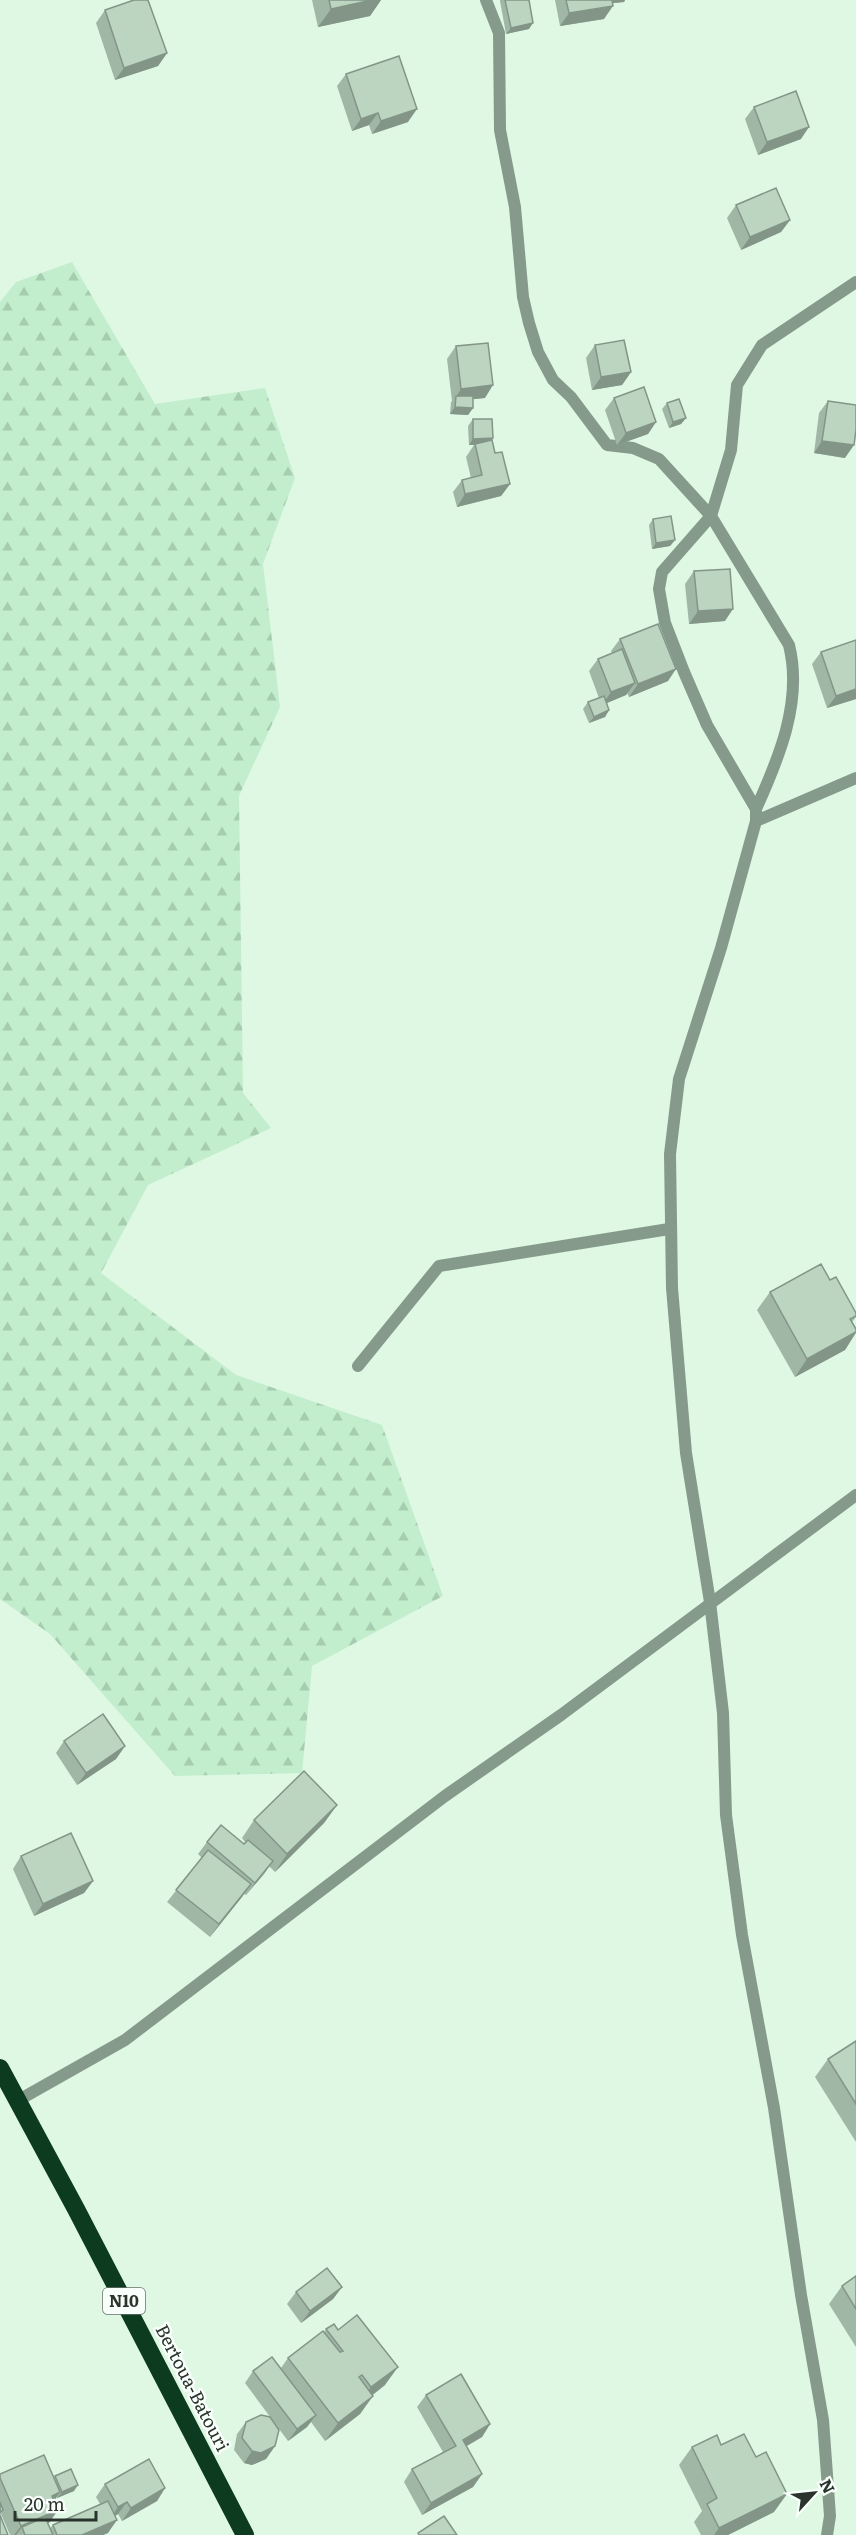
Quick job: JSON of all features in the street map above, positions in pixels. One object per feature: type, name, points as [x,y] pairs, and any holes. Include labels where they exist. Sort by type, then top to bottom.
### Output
[{"type":"highway","name":"Bertoua-Batouri","points":[[0,2068],[245,2535]]},
{"type":"street","points":[[486,0],[499,33],[500,130],[515,207],[523,297],[538,352],[553,380],[571,397],[597,435],[607,444],[633,448],[659,459],[711,516],[741,569],[777,622],[789,645],[794,663],[793,695],[784,735],[756,815],[721,948],[679,1079],[670,1154],[669,1229],[686,1453],[710,1602],[723,1713],[727,1826],[742,1935],[774,2108],[801,2295],[823,2420],[830,2516],[828,2535]]},
{"type":"street","points":[[756,815],[707,725],[665,622],[659,589],[662,572],[711,516],[722,485],[730,450],[737,385],[762,345],[856,282]]},
{"type":"street","points":[[756,815],[856,778]]},
{"type":"street","points":[[358,1366],[439,1266],[669,1229]]},
{"type":"street","points":[[17,2101],[125,2040],[445,1796],[561,1715],[856,1495]]},
{"type":"green space","points":[[72,262],[155,404],[265,388],[295,478],[263,564],[280,707],[239,796],[243,1093],[271,1128],[148,1185],[101,1273],[236,1375],[382,1425],[443,1596],[312,1666],[302,1773],[175,1776],[50,1634],[0,1599],[0,302],[16,282]]},
{"type":"building","points":[[134,0],[148,0],[167,53],[124,68],[105,10]]},
{"type":"building","points":[[329,0],[372,0],[331,9]]},
{"type":"building","points":[[505,0],[529,0],[533,23],[511,28]]},
{"type":"building","points":[[566,0],[612,0],[613,6],[569,13]]},
{"type":"building","points":[[399,56],[417,109],[381,121],[378,113],[361,119],[346,74]]},
{"type":"building","points":[[796,91],[809,127],[767,142],[754,107]]},
{"type":"building","points":[[776,188],[790,220],[750,237],[736,205]]},
{"type":"building","points":[[624,340],[631,372],[601,377],[595,345]]},
{"type":"building","points":[[488,343],[493,385],[461,389],[456,346]]},
{"type":"building","points":[[644,387],[656,422],[626,433],[614,398]]},
{"type":"building","points":[[456,396],[473,396],[473,408],[455,407]]},
{"type":"building","points":[[679,399],[686,418],[673,422],[667,403]]},
{"type":"building","points":[[828,401],[856,405],[854,445],[822,441]]},
{"type":"building","points":[[473,419],[492,419],[493,438],[473,439]]},
{"type":"building","points":[[492,440],[495,453],[502,452],[510,484],[465,494],[462,480],[482,475],[475,444]]},
{"type":"building","points":[[671,516],[675,540],[656,543],[653,519]]},
{"type":"building","points":[[730,569],[733,609],[698,611],[694,571]]},
{"type":"building","points":[[658,624],[676,669],[638,684],[620,639]]},
{"type":"building","points":[[856,640],[856,689],[836,696],[821,652]]},
{"type":"building","points":[[622,649],[635,683],[611,692],[598,659]]},
{"type":"building","points":[[604,696],[609,710],[594,717],[588,702]]},
{"type":"building","points":[[821,1264],[830,1280],[836,1277],[856,1313],[856,1316],[850,1319],[856,1332],[807,1359],[770,1292]]},
{"type":"building","points":[[103,1714],[125,1746],[86,1773],[64,1741]]},
{"type":"building","points":[[304,1771],[337,1805],[287,1854],[254,1820]]},
{"type":"building","points":[[221,1825],[244,1844],[248,1840],[273,1861],[255,1883],[207,1842]]},
{"type":"building","points":[[71,1833],[93,1881],[43,1904],[21,1856]]},
{"type":"building","points":[[208,1850],[251,1884],[219,1924],[176,1890]]},
{"type":"building","points":[[856,2041],[856,2104],[828,2059]]},
{"type":"building","points":[[327,2268],[342,2287],[310,2311],[296,2292]]},
{"type":"building","points":[[856,2276],[856,2309],[842,2286]]},
{"type":"building","points":[[357,2315],[398,2367],[371,2387],[362,2375],[359,2377],[373,2396],[338,2423],[288,2358],[323,2331],[340,2352],[343,2351],[326,2329],[334,2324],[338,2330]]},
{"type":"building","points":[[272,2357],[316,2415],[297,2429],[253,2371]]},
{"type":"building","points":[[461,2374],[490,2424],[463,2440],[482,2474],[431,2503],[412,2469],[456,2446],[426,2395]]},
{"type":"building","points":[[261,2415],[270,2417],[279,2430],[275,2446],[261,2453],[252,2451],[242,2438],[246,2422]]},
{"type":"building","points":[[744,2434],[756,2457],[766,2452],[787,2494],[719,2528],[707,2504],[717,2498],[692,2447],[717,2435],[721,2445]]},
{"type":"building","points":[[44,2455],[60,2492],[52,2496],[58,2510],[21,2526],[0,2474]]},
{"type":"building","points":[[149,2459],[165,2488],[131,2508],[127,2502],[118,2507],[105,2484]]},
{"type":"building","points":[[71,2469],[78,2485],[62,2492],[55,2476]]},
{"type":"building","points":[[108,2501],[117,2520],[82,2535],[57,2535],[53,2525]]},
{"type":"building","points":[[0,2515],[8,2535],[0,2535]]},
{"type":"building","points":[[444,2516],[457,2535],[419,2535],[418,2533]]},
{"type":"building","points":[[45,2517],[53,2535],[25,2535],[22,2527]]}]
